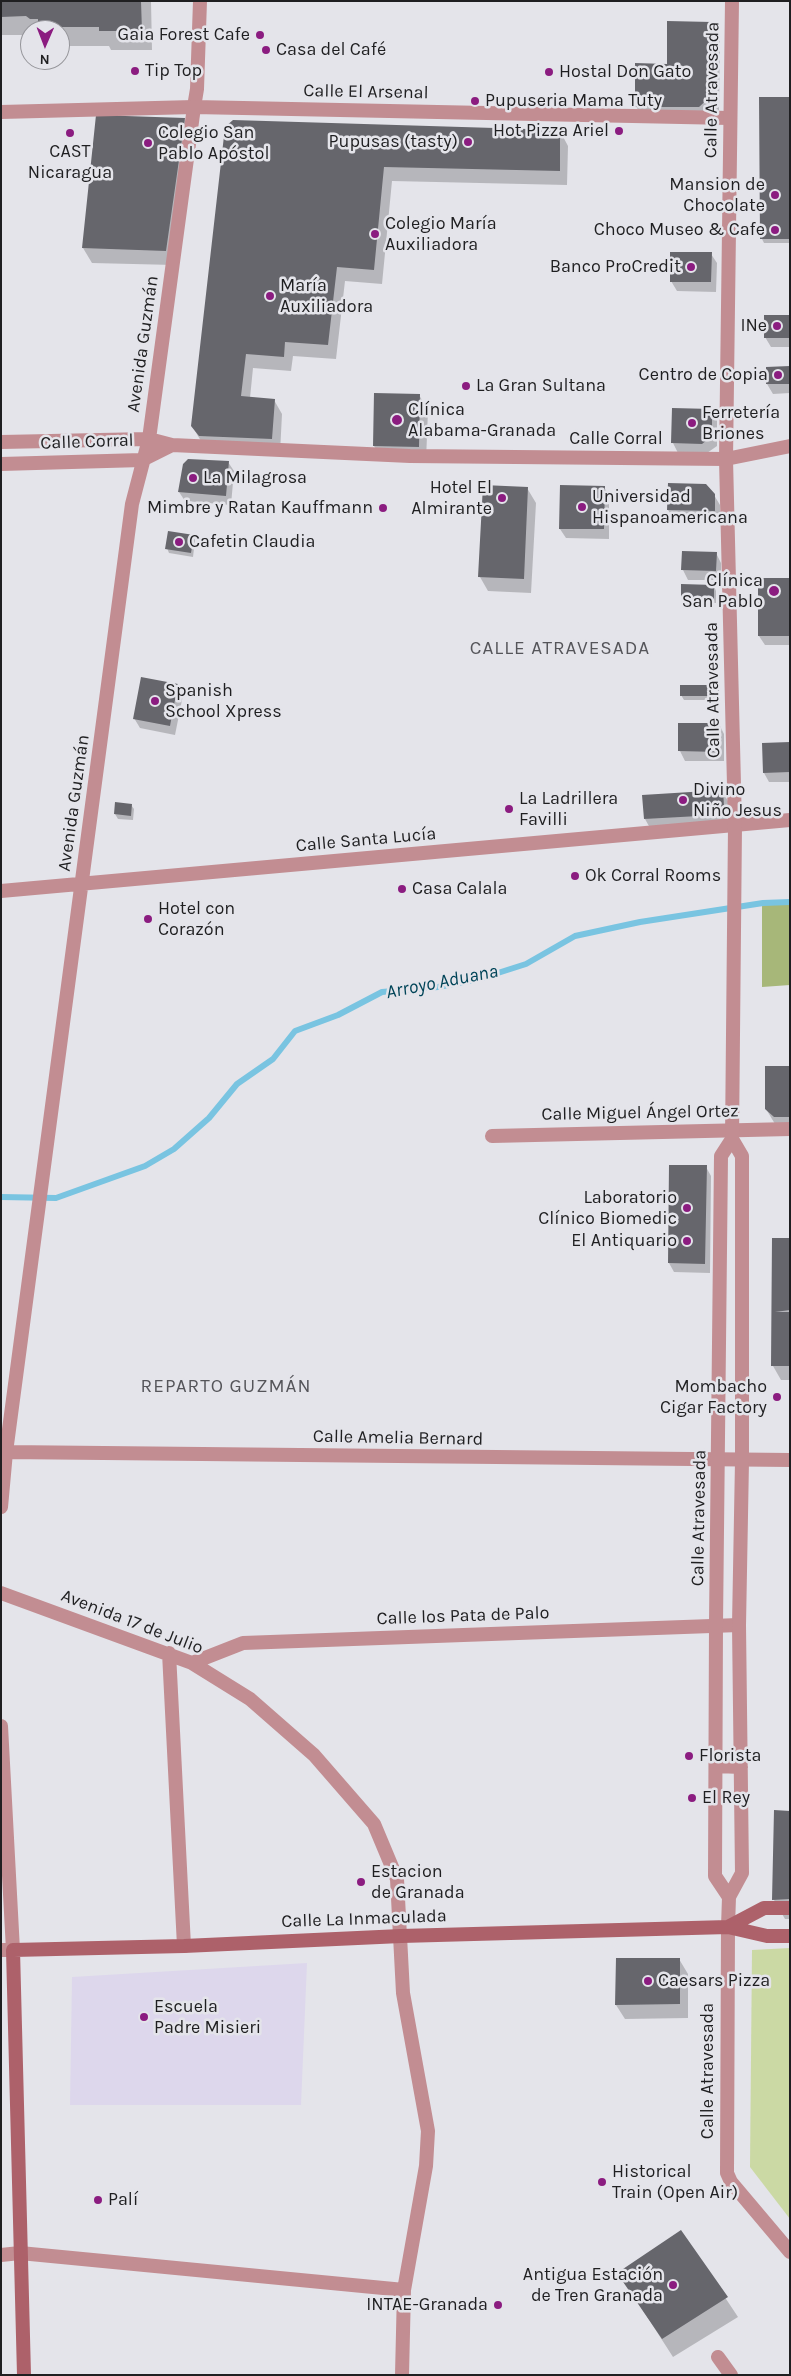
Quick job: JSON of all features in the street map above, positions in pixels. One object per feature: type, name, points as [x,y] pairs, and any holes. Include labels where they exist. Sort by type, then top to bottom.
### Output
[{"type":"main road","name":"Calle La Inmaculada","points":[[728,1927],[764,1908],[790,1908]]},
{"type":"main road","name":"Calle La Inmaculada","points":[[7,1950],[184,1946],[401,1936],[728,1927],[767,1936],[790,1936]]},
{"type":"main road","points":[[7,1950],[24,2375]]},
{"type":"street","name":"Avenida Guzmán","points":[[1,1507],[6,1452],[132,504],[142,460],[150,439],[194,107],[200,1]]},
{"type":"street","name":"Calle Atravesada","points":[[729,1897],[715,1876],[721,1156],[732,1134],[735,975],[735,826],[726,459],[732,1]]},
{"type":"street","name":"Calle El Arsenal","points":[[1,112],[194,107],[730,118]]},
{"type":"street","name":"Calle Corral","points":[[1,442],[150,439],[172,445],[410,456],[726,459],[790,446]]},
{"type":"street","name":"Calle Corral","points":[[1,464],[142,460],[172,445]]},
{"type":"street","name":"Calle Santa Lucía","points":[[1,890],[81,885],[790,820]]},
{"type":"street","name":"Calle Miguel Ángel Ortez","points":[[492,1136],[732,1134],[790,1129]]},
{"type":"street","name":"Calle Atravesada","points":[[732,1134],[742,1156],[742,1461],[739,1625],[742,1873],[729,1897],[727,2173],[731,2182],[790,2252]]},
{"type":"street","points":[[720,1294],[742,1293]]},
{"type":"street","name":"Calle Amelia Bernard","points":[[6,1452],[790,1460]]},
{"type":"street","name":"Avenida 17 de Julio","points":[[1,1593],[192,1662],[250,1699],[314,1755],[374,1824],[398,1879],[403,1993],[428,2131],[426,2166],[404,2290],[402,2375]]},
{"type":"street","name":"Calle los Pata de Palo","points":[[192,1662],[243,1643],[716,1624],[739,1625]]},
{"type":"street","points":[[169,1654],[184,1946]]},
{"type":"street","points":[[1,1726],[7,1950]]},
{"type":"street","points":[[716,1766],[741,1767]]},
{"type":"street","points":[[1,2247],[20,2253]]},
{"type":"street","points":[[1,2255],[20,2253],[404,2290]]},
{"type":"street","points":[[718,2357],[731,2375]]},
{"type":"shaded area","points":[[307,1963],[301,2105],[70,2105],[72,1977]]},
{"type":"green space","points":[[762,901],[790,904],[790,985],[762,987]]},
{"type":"green space","points":[[790,1948],[790,2219],[750,2167],[752,1950]]},
{"type":"building","points":[[1,1],[141,1],[142,31],[99,31],[99,27],[70,27],[70,20],[38,20],[30,19],[26,16],[1,17]]},
{"type":"building","points":[[667,21],[712,22],[711,96],[699,107],[635,107],[635,63],[667,64]]},
{"type":"building","points":[[759,97],[790,97],[790,239],[760,239]]},
{"type":"building","points":[[96,115],[185,118],[166,251],[82,248]]},
{"type":"building","name":"María Auxiliadora","points":[[233,120],[560,130],[560,171],[384,167],[374,270],[337,267],[328,345],[285,342],[284,357],[246,354],[241,396],[275,399],[272,439],[199,436],[191,426],[225,127]]},
{"type":"building","name":"Banco ProCredit","points":[[670,252],[712,252],[711,282],[670,282]]},
{"type":"building","name":"INe","points":[[764,315],[790,315],[790,338],[764,338]]},
{"type":"building","name":"Centro de Copia","points":[[790,366],[790,384],[766,384],[766,367]]},
{"type":"building","name":"Clínica Alabama-Granada","points":[[374,393],[420,394],[419,447],[373,446]]},
{"type":"building","name":"Ferretería Briones","points":[[672,408],[712,409],[712,436],[702,444],[671,443]]},
{"type":"building","points":[[188,459],[229,461],[226,496],[178,492],[183,464]]},
{"type":"building","points":[[668,483],[706,484],[715,494],[715,511],[667,510]]},
{"type":"building","points":[[483,485],[528,487],[524,579],[478,577]]},
{"type":"building","name":"Universidad Hispanoamericana","points":[[560,485],[605,486],[604,529],[559,529]]},
{"type":"building","name":"Cafetin Claudia","points":[[168,531],[194,535],[191,553],[165,549]]},
{"type":"building","points":[[682,551],[717,552],[716,571],[681,570]]},
{"type":"building","points":[[758,578],[790,578],[790,636],[758,636]]},
{"type":"building","points":[[681,584],[714,585],[714,599],[681,598]]},
{"type":"building","name":"Spanish School Xpress","points":[[141,677],[178,684],[170,726],[133,719]]},
{"type":"building","points":[[680,685],[719,685],[719,696],[680,696]]},
{"type":"building","points":[[678,723],[719,723],[719,752],[678,751]]},
{"type":"building","points":[[790,742],[790,772],[763,773],[762,743]]},
{"type":"building","name":"Divino Niño Jesus","points":[[723,790],[724,806],[717,815],[644,819],[642,795]]},
{"type":"building","points":[[115,802],[132,804],[131,816],[114,814]]},
{"type":"building","points":[[765,1066],[790,1066],[790,1117],[774,1117],[765,1109]]},
{"type":"building","points":[[669,1165],[707,1165],[705,1264],[668,1263]]},
{"type":"building","points":[[772,1238],[790,1238],[790,1310],[775,1312],[790,1312],[790,1366],[771,1366]]},
{"type":"building","points":[[774,1810],[790,1811],[790,1899],[772,1900]]},
{"type":"building","name":"Caesars Pizza","points":[[616,1958],[680,1958],[680,2004],[615,2005]]},
{"type":"building","name":"Antigua Estación de Tren Granada","points":[[681,2230],[728,2297],[662,2339],[617,2273]]},
{"type":"waterway","name":"Arroyo Aduana","points":[[1,1197],[56,1198],[145,1166],[174,1149],[209,1118],[237,1084],[273,1059],[295,1031],[338,1015],[382,992],[438,987],[479,979],[526,964],[575,936],[640,922],[763,903],[790,902]]},
{"type":"place","name":"Gaia Forest Cafe","points":[[260,35]]},
{"type":"place","name":"Casa del Café","points":[[266,50]]},
{"type":"place","name":"Tip Top","points":[[135,71]]},
{"type":"place","name":"Hostal Don Gato","points":[[549,72]]},
{"type":"place","name":"Pupuseria Mama Tuty","points":[[475,101]]},
{"type":"place","name":"Hot Pizza Ariel","points":[[619,131]]},
{"type":"place","name":"CAST Nicaragua","points":[[70,133]]},
{"type":"place","name":"Pupusas (tasty)","points":[[468,142]]},
{"type":"place","name":"Colegio San Pablo Apóstol","points":[[148,143]]},
{"type":"place","name":"Mansion de Chocolate","points":[[775,195]]},
{"type":"place","name":"Choco Museo & Cafe","points":[[775,230]]},
{"type":"place","name":"Colegio María Auxiliadora","points":[[375,234]]},
{"type":"place","name":"Banco ProCredit","points":[[691,267]]},
{"type":"place","name":"María Auxiliadora","points":[[270,296]]},
{"type":"place","name":"INe","points":[[777,326]]},
{"type":"place","name":"Centro de Copia","points":[[778,375]]},
{"type":"place","name":"La Gran Sultana","points":[[466,386]]},
{"type":"place","name":"Clínica Alabama-Granada","points":[[397,420]]},
{"type":"place","name":"Ferretería Briones","points":[[692,423]]},
{"type":"place","name":"La Milagrosa","points":[[193,478]]},
{"type":"place","name":"Hotel El Almirante","points":[[502,498]]},
{"type":"place","name":"Universidad Hispanoamericana","points":[[582,507]]},
{"type":"place","name":"Mimbre y Ratan Kauffmann","points":[[383,508]]},
{"type":"place","name":"Cafetin Claudia","points":[[179,542]]},
{"type":"place","name":"Clínica San Pablo","points":[[774,591]]},
{"type":"place","name":"Spanish School Xpress","points":[[155,701]]},
{"type":"place","name":"Divino Niño Jesus","points":[[683,800]]},
{"type":"place","name":"La Ladrillera Favilli","points":[[509,809]]},
{"type":"place","name":"Ok Corral Rooms","points":[[575,876]]},
{"type":"place","name":"Casa Calala","points":[[402,889]]},
{"type":"place","name":"Hotel con Corazón","points":[[148,919]]},
{"type":"place","name":"Laboratorio Clínico Biomedic","points":[[687,1208]]},
{"type":"place","name":"El Antiquario","points":[[687,1241]]},
{"type":"place","name":"Mombacho Cigar Factory","points":[[777,1397]]},
{"type":"place","name":"Florista","points":[[689,1756]]},
{"type":"place","name":"El Rey","points":[[692,1798]]},
{"type":"place","name":"Estacion de Granada","points":[[361,1882]]},
{"type":"place","name":"Caesars Pizza","points":[[648,1981]]},
{"type":"place","name":"Escuela Padre Misieri","points":[[144,2017]]},
{"type":"place","name":"Historical Train (Open Air)","points":[[602,2182]]},
{"type":"place","name":"Palí","points":[[98,2200]]},
{"type":"place","name":"Antigua Estación de Tren Granada","points":[[673,2285]]},
{"type":"place","name":"INTAE-Granada","points":[[498,2305]]},
{"type":"district","name":"CALLE ATRAVESADA","points":[[560,649]]},
{"type":"district","name":"REPARTO GUZMÁN","points":[[226,1387]]}]
